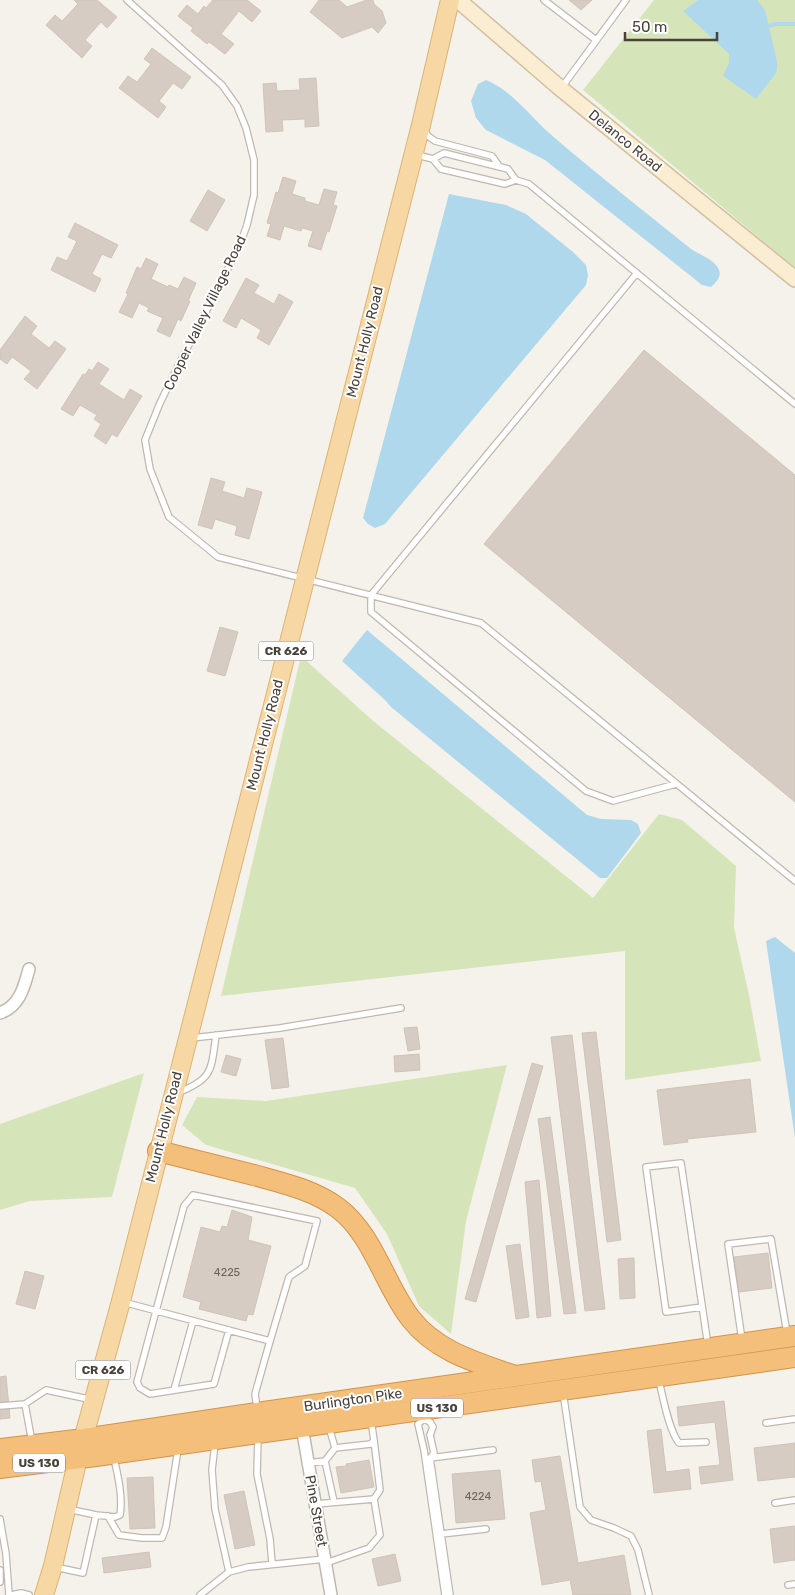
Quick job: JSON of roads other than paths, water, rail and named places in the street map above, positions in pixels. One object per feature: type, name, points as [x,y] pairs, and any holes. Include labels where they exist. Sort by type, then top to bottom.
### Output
[{"type":"highway","points":[[158,1151],[296,1187],[322,1198],[339,1209],[354,1223],[411,1319],[428,1336],[448,1350],[516,1377]]},
{"type":"highway","name":"Burlington Pike","points":[[0,1468],[81,1449],[258,1413],[791,1337]]},
{"type":"highway","name":"Burlington Pike","points":[[0,1449],[32,1445],[113,1454],[371,1417],[424,1414],[563,1390],[795,1357]]},
{"type":"main road","name":"Mount Holly Road","points":[[81,1449],[121,1301],[421,125],[450,0]]},
{"type":"main road","name":"CR 626","points":[[44,1595],[53,1566],[81,1449]]},
{"type":"street","name":"Delanco Road","points":[[458,0],[560,88],[795,280]]},
{"type":"street","points":[[0,1013],[15,1004],[29,969]]},
{"type":"street","name":"Pine Street","points":[[302,1427],[332,1595]]},
{"type":"lane","name":"Cooper Valley Village Road","points":[[127,0],[222,85],[237,106],[246,128],[254,160],[254,195],[248,225],[240,247],[160,403],[145,440],[150,469],[169,517],[218,557],[481,624],[795,881]]},
{"type":"lane","points":[[544,0],[596,40]]},
{"type":"lane","points":[[560,88],[626,0]]},
{"type":"lane","points":[[421,125],[428,136],[435,141],[492,156],[499,166]]},
{"type":"lane","points":[[433,159],[444,153],[499,166],[508,169],[516,180]]},
{"type":"lane","points":[[413,154],[433,159],[441,169],[504,184],[516,180],[529,184],[795,404]]},
{"type":"lane","points":[[637,273],[371,595],[371,612],[586,791],[613,802],[676,784]]},
{"type":"lane","points":[[187,1038],[280,1028],[401,1008]]},
{"type":"lane","points":[[173,1095],[195,1086],[207,1076],[212,1066],[216,1035]]},
{"type":"lane","points":[[702,1307],[666,1312],[646,1167],[680,1163],[702,1307],[708,1349]]},
{"type":"lane","points":[[229,1330],[214,1384],[150,1394],[140,1388],[137,1382],[184,1206],[193,1195],[317,1221],[305,1266],[289,1277],[255,1394],[258,1413]]},
{"type":"lane","points":[[742,1344],[728,1244],[771,1239],[791,1337]]},
{"type":"lane","points":[[121,1301],[270,1341]]},
{"type":"lane","points":[[174,1390],[193,1320]]},
{"type":"lane","points":[[658,1376],[670,1423],[679,1443],[706,1442]]},
{"type":"lane","points":[[0,1406],[26,1404],[46,1390],[95,1400]]},
{"type":"lane","points":[[563,1390],[580,1506],[591,1520],[631,1536],[638,1550],[649,1595]]},
{"type":"lane","points":[[26,1404],[32,1445]]},
{"type":"lane","points":[[445,1595],[424,1450],[418,1424],[424,1414],[433,1427],[430,1435],[434,1453],[430,1458],[450,1595]]},
{"type":"lane","points":[[200,1595],[229,1572],[272,1564],[325,1561],[369,1548],[380,1535],[374,1499],[380,1490],[371,1417]]},
{"type":"lane","points":[[766,1423],[795,1419]]},
{"type":"lane","points":[[328,1423],[335,1448]]},
{"type":"lane","points":[[258,1433],[257,1474],[270,1539],[272,1564]]},
{"type":"lane","points":[[215,1439],[212,1470],[215,1509],[229,1572]]},
{"type":"lane","points":[[308,1464],[325,1461],[335,1448],[371,1444],[374,1440]]},
{"type":"lane","points":[[108,1516],[119,1535],[162,1538],[166,1527],[179,1444]]},
{"type":"lane","points":[[430,1458],[492,1450]]},
{"type":"lane","points":[[66,1509],[96,1515],[115,1517],[120,1515],[118,1478],[113,1454]]},
{"type":"lane","points":[[325,1461],[334,1502]]},
{"type":"lane","points":[[316,1504],[374,1499]]},
{"type":"lane","points":[[775,1503],[795,1500]]},
{"type":"lane","points":[[53,1566],[83,1573],[96,1515]]},
{"type":"lane","points":[[0,1519],[10,1595],[21,1592],[29,1595]]},
{"type":"lane","points":[[441,1534],[486,1529]]},
{"type":"lane","points":[[0,1570],[0,1582]]},
{"type":"lane","points":[[788,1585],[795,1584]]},
{"type":"water","points":[[698,0],[757,0],[765,10],[777,61],[777,70],[756,99],[723,76],[729,63],[729,54],[683,11]]},
{"type":"water","points":[[486,80],[511,96],[548,132],[583,162],[691,249],[715,264],[720,274],[711,287],[702,285],[545,160],[486,130],[476,118],[471,101],[478,84]]},
{"type":"water","points":[[449,194],[506,205],[526,214],[586,265],[588,275],[586,285],[385,524],[375,528],[363,518]]},
{"type":"water","points":[[367,630],[587,815],[601,819],[631,820],[638,824],[641,833],[607,878],[600,878],[391,707],[342,661]]},
{"type":"water","points":[[775,937],[795,953],[795,1138],[766,941]]},
{"type":"waterway","points":[[765,27],[776,24],[795,24]]}]
